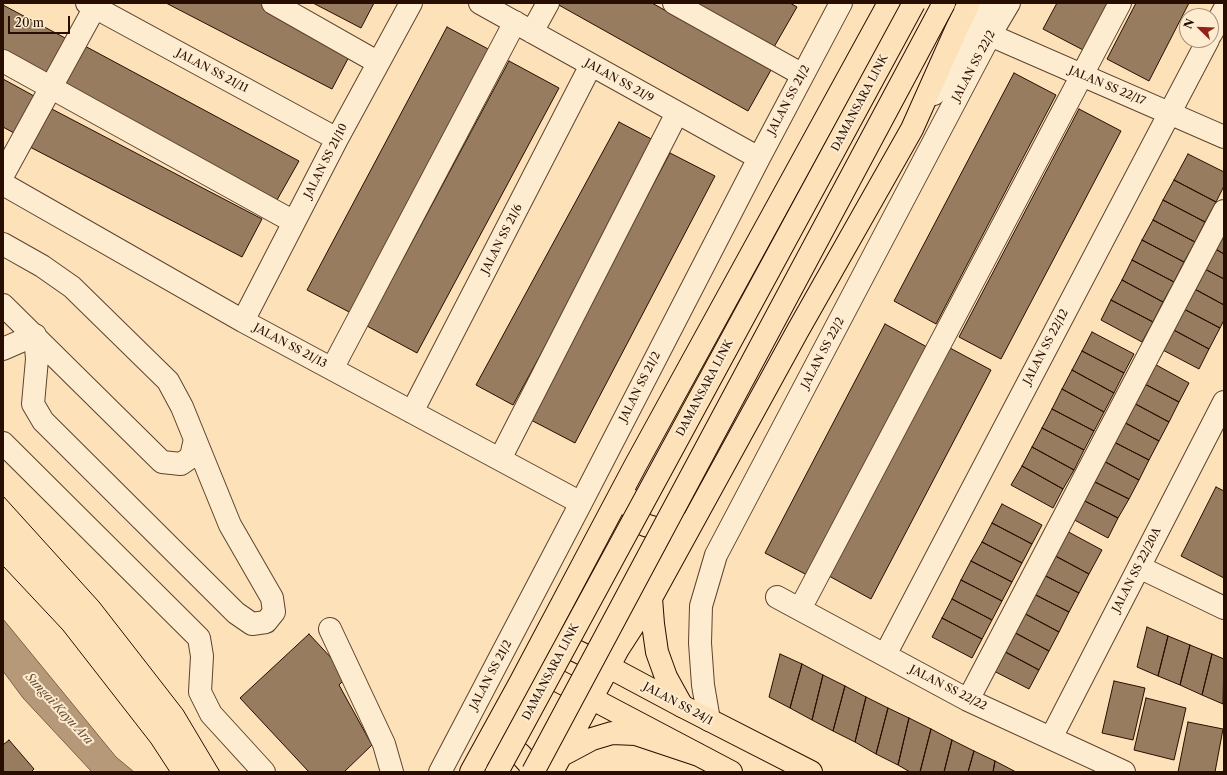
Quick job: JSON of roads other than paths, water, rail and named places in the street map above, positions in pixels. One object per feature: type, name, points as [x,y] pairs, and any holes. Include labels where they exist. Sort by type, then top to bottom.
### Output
[{"type":"main road","points":[[475,765],[530,666],[635,466],[889,3]]},
{"type":"main road","name":"DAMANSARA LINK","points":[[497,772],[914,3]]},
{"type":"main road","points":[[533,772],[944,3]]},
{"type":"main road","points":[[557,763],[609,667],[651,598],[705,502],[794,339],[912,129],[969,3]]},
{"type":"main road","points":[[635,466],[629,491],[630,504],[634,514],[645,525],[654,528],[668,528],[680,522],[705,502]]},
{"type":"main road","points":[[651,598],[657,652],[666,678],[682,706]]},
{"type":"main road","name":"JALAN SS 24/1","points":[[545,636],[609,667],[811,772]]},
{"type":"main road","points":[[530,666],[731,772]]},
{"type":"main road","points":[[557,763],[592,739],[612,733],[636,734],[696,754]]},
{"type":"main road","points":[[475,765],[492,750],[505,750],[520,754],[529,764],[533,772]]},
{"type":"street","points":[[273,3],[377,62]]},
{"type":"street","name":"JALAN SS 21/10","points":[[243,321],[337,138],[410,3]]},
{"type":"street","name":"JALAN SS 21/9","points":[[480,3],[758,158]]},
{"type":"street","points":[[332,369],[523,27],[548,3]]},
{"type":"street","points":[[674,3],[803,75]]},
{"type":"street","name":"JALAN SS 21/2","points":[[440,772],[581,503],[758,158],[841,3]]},
{"type":"street","points":[[912,129],[971,38],[990,3]]},
{"type":"street","name":"JALAN SS 22/2","points":[[709,720],[703,685],[700,643],[701,606],[716,555],[990,36],[1009,3]]},
{"type":"street","points":[[800,609],[1120,3]]},
{"type":"street","points":[[3,175],[50,88],[91,5]]},
{"type":"street","name":"JALAN SS 21/11","points":[[91,5],[337,138]]},
{"type":"street","name":"JALAN SS 22/17","points":[[990,36],[1224,137]]},
{"type":"street","name":"JALAN SS 22/12","points":[[885,655],[1205,48]]},
{"type":"street","points":[[3,62],[294,222]]},
{"type":"street","name":"JALAN SS 21/6","points":[[412,412],[591,65]]},
{"type":"street","points":[[500,459],[677,113]]},
{"type":"street","name":"JALAN SS 21/13","points":[[3,184],[243,321],[581,503]]},
{"type":"street","points":[[968,700],[1224,211]]},
{"type":"street","points":[[3,244],[42,266],[72,287],[168,382],[182,406],[230,525],[272,598],[274,612],[266,622],[252,624],[236,613],[43,421],[33,404],[37,359],[35,335]]},
{"type":"street","points":[[3,305],[162,462],[181,464],[191,457],[195,439]]},
{"type":"street","points":[[3,349],[35,335]]},
{"type":"street","name":"JALAN SS 22/20A","points":[[1051,738],[1224,402]]},
{"type":"street","points":[[3,443],[199,638],[202,656],[200,692],[210,714],[264,772]]},
{"type":"street","points":[[1139,567],[1224,608]]},
{"type":"street","name":"JALAN SS 22/22","points":[[777,597],[968,700],[1124,772]]},
{"type":"street","points":[[330,629],[384,744],[392,772]]},
{"type":"water","name":"Sungai Kayu Ara","points":[[3,619],[116,757],[134,772],[92,772],[23,698],[3,671]]},
{"type":"tram line","points":[[3,496],[99,602],[183,710],[220,772]]},
{"type":"tram line","points":[[3,566],[63,630],[151,743],[170,772]]}]
